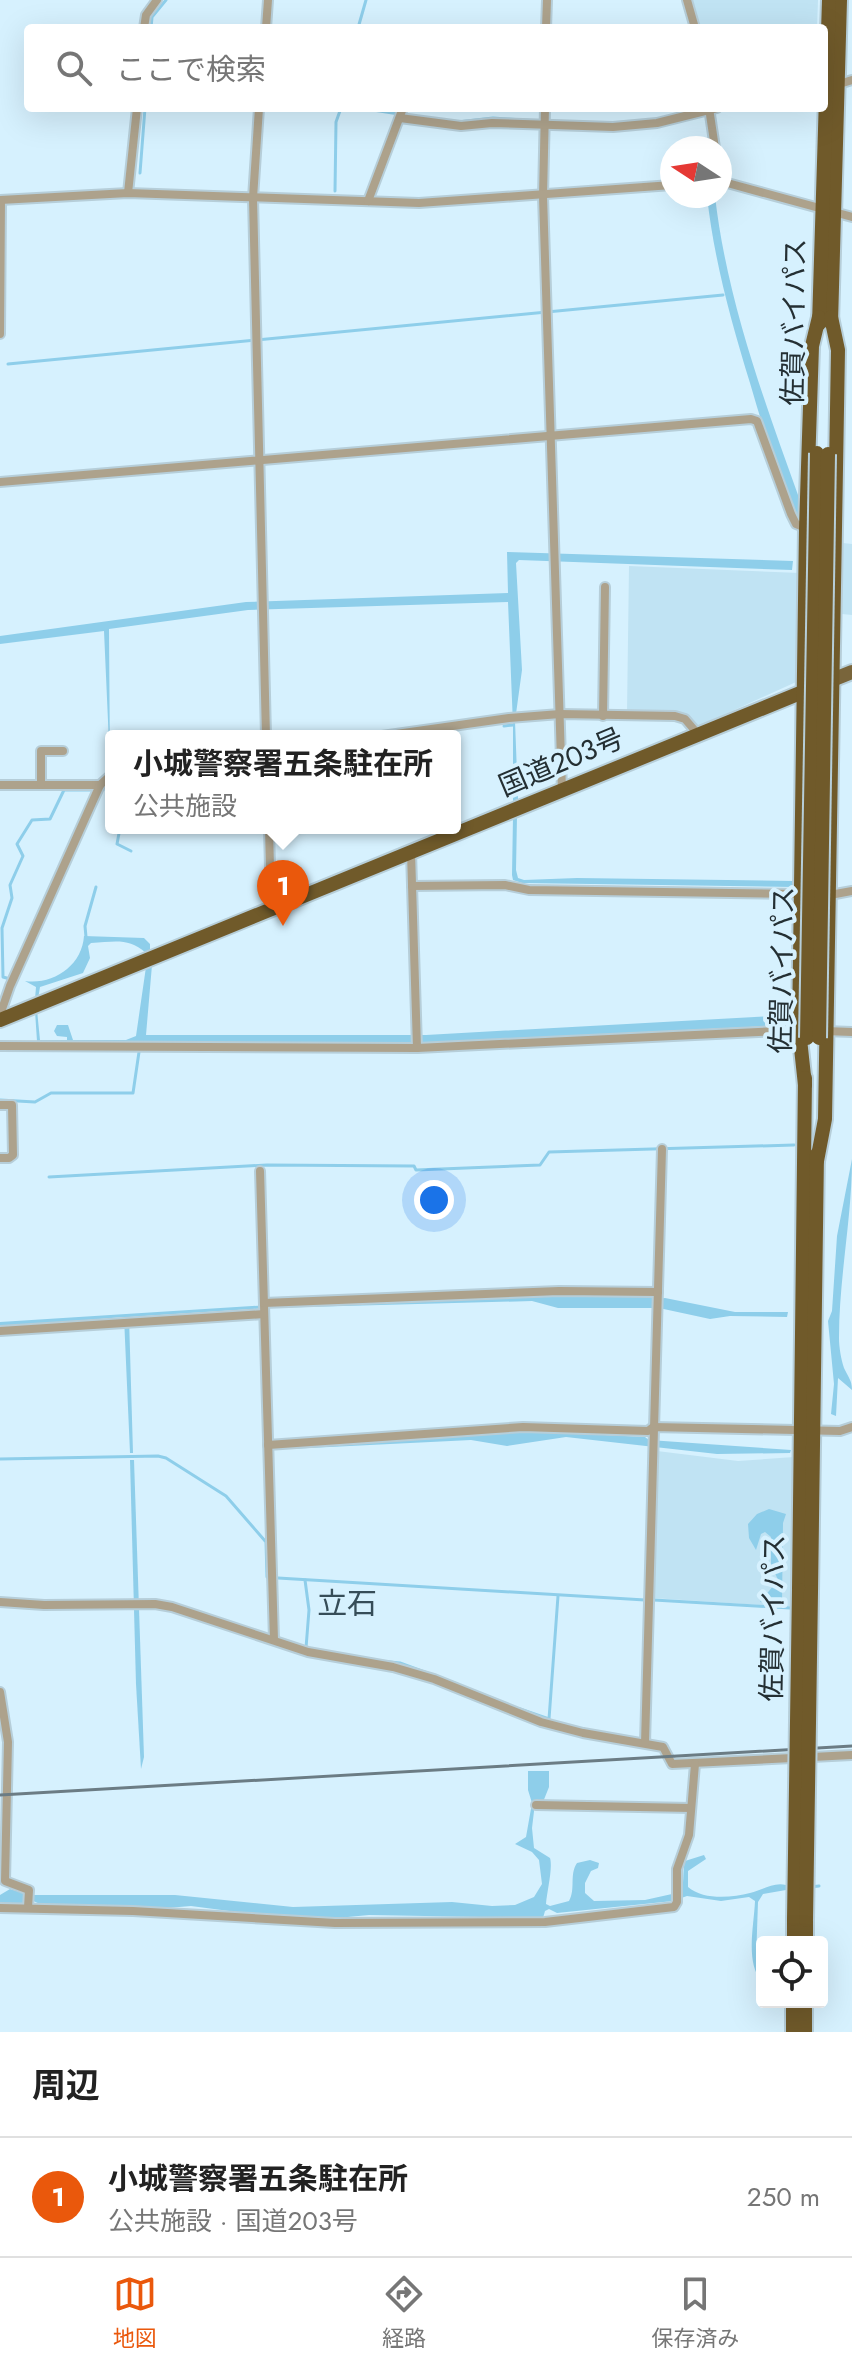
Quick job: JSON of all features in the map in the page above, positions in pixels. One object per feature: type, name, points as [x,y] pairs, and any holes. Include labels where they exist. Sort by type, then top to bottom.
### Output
[{"type":"highway","name":"佐賀バイパス","points":[[829,0],[835,86]]},
{"type":"highway","name":"佐賀バイパス","points":[[796,1936],[800,1919],[808,1430],[817,1161],[813,1034],[825,317],[840,0]]},
{"type":"highway","points":[[813,1034],[802,894],[806,528],[812,346],[825,317]]},
{"type":"highway","points":[[813,1034],[830,895],[838,350],[825,317]]},
{"type":"highway","name":"国道203号","points":[[461,831],[832,680]]},
{"type":"highway","name":"国道203号","points":[[0,1017],[454,834]]},
{"type":"highway","name":"佐賀バイパス","points":[[808,1430],[805,1085],[813,1034]]},
{"type":"highway","name":"佐賀バイパス","points":[[800,1919],[804,1936]]},
{"type":"highway","points":[[793,2008],[793,2032]]},
{"type":"highway","points":[[805,2008],[805,2032]]},
{"type":"main road","points":[[832,680],[852,672]]},
{"type":"street","points":[[145,24],[146,15],[157,0]]},
{"type":"street","points":[[266,24],[268,0]]},
{"type":"street","points":[[546,24],[547,0]]},
{"type":"street","points":[[687,0],[694,24]]},
{"type":"street","points":[[128,193],[137,112]]},
{"type":"street","points":[[259,112],[253,198],[266,730]]},
{"type":"street","points":[[368,201],[402,112],[461,126],[492,123],[613,127],[657,123],[704,112]]},
{"type":"street","points":[[545,112],[543,196],[562,791]]},
{"type":"street","points":[[712,112],[714,136]]},
{"type":"street","points":[[732,184],[852,217]]},
{"type":"street","points":[[0,334],[0,200],[128,193],[419,203],[660,186]]},
{"type":"street","points":[[0,482],[751,419],[757,421],[796,524],[806,528]]},
{"type":"street","points":[[603,716],[605,587]]},
{"type":"street","points":[[423,730],[513,717],[560,714],[675,716],[685,719],[697,733]]},
{"type":"street","points":[[41,785],[41,751],[63,751]]},
{"type":"street","points":[[0,1017],[10,986],[100,785],[105,780]]},
{"type":"street","points":[[0,785],[100,785]]},
{"type":"street","points":[[269,834],[271,909]]},
{"type":"street","points":[[411,851],[417,1048]]},
{"type":"street","points":[[412,886],[505,885],[529,890],[802,894]]},
{"type":"street","points":[[830,895],[852,891]]},
{"type":"street","points":[[0,981],[10,986]]},
{"type":"street","points":[[0,1046],[417,1048],[852,1032]]},
{"type":"street","points":[[0,1105],[12,1105],[13,1155],[0,1158]]},
{"type":"street","points":[[645,1743],[662,1149]]},
{"type":"street","points":[[260,1171],[274,1640]]},
{"type":"street","points":[[264,1303],[559,1291],[658,1294]]},
{"type":"street","points":[[0,1331],[264,1314]]},
{"type":"street","points":[[268,1445],[523,1427],[648,1431],[653,1427],[840,1431],[852,1427]]},
{"type":"street","points":[[0,1602],[44,1605],[136,1603],[172,1607],[308,1652],[393,1667],[434,1679],[541,1722],[663,1747],[672,1764],[852,1755]]},
{"type":"street","points":[[0,1692],[8,1742],[2,1885],[29,1890],[28,1908]]},
{"type":"street","points":[[0,1908],[133,1911],[335,1923],[533,1922],[674,1907],[677,1869],[689,1835],[695,1764]]},
{"type":"street","points":[[536,1805],[691,1808]]},
{"type":"shaded area","points":[[690,0],[818,0],[817,24],[696,24]]},
{"type":"shaded area","points":[[843,543],[852,544],[852,615],[842,614]]},
{"type":"shaded area","points":[[629,566],[800,573],[799,673],[796,682],[697,727],[687,714],[673,711],[627,712]]},
{"type":"shaded area","points":[[657,1451],[738,1461],[794,1457],[791,1607],[652,1598]]},
{"type":"water","points":[[708,208],[717,208],[737,310],[798,495],[798,516],[771,451],[736,337]]},
{"type":"water","points":[[507,552],[793,561],[792,570],[519,560],[516,563],[522,670],[515,721],[518,799],[513,801],[508,602],[248,610],[109,629],[110,730],[104,631],[0,644],[0,636],[246,602],[508,593]]},
{"type":"water","points":[[517,816],[516,870],[518,878],[524,880],[793,881],[793,887],[522,883],[513,880],[512,875],[513,817]]},
{"type":"water","points":[[84,936],[144,938],[150,944],[150,950],[146,953],[120,942],[91,943],[88,946],[90,958],[83,973],[40,987],[38,999],[35,999],[36,987],[25,981],[46,980],[64,971],[78,956]]},
{"type":"water","points":[[152,965],[146,1035],[426,1035],[789,1015],[789,1025],[423,1043],[64,1044],[37,1041],[37,1010],[40,1040],[67,1040],[67,1037],[57,1036],[54,1031],[57,1025],[68,1025],[73,1040],[126,1040],[136,1036],[146,967]]},
{"type":"water","points":[[852,1159],[839,1338],[842,1361],[852,1390],[838,1378],[836,1416],[831,1414],[834,1384],[828,1321],[832,1311],[837,1236]]},
{"type":"water","points":[[649,1295],[653,1299],[665,1298],[735,1312],[788,1312],[787,1317],[730,1316],[710,1319],[659,1308],[558,1308],[532,1301],[269,1308],[129,1317],[133,1453],[130,1453],[124,1317],[0,1327],[0,1322],[269,1305]]},
{"type":"water","points":[[525,1431],[645,1437],[649,1440],[791,1450],[790,1453],[717,1454],[566,1437],[507,1446],[471,1440],[289,1449],[289,1445]]},
{"type":"water","points":[[130,1460],[134,1460],[144,1757],[141,1769],[136,1684]]},
{"type":"water","points":[[769,1509],[786,1514],[783,1523],[782,1603],[760,1602],[778,1580],[771,1564],[771,1537],[765,1532],[761,1534],[756,1550],[749,1538],[748,1524],[757,1514]]},
{"type":"water","points":[[528,1771],[549,1771],[549,1787],[543,1802],[535,1803],[532,1828],[534,1848],[550,1858],[551,1862],[546,1904],[550,1906],[569,1901],[577,1863],[590,1860],[599,1863],[585,1883],[585,1893],[594,1901],[645,1900],[680,1895],[685,1861],[704,1855],[706,1859],[688,1871],[688,1887],[701,1894],[734,1896],[772,1885],[786,1885],[786,1890],[763,1894],[758,1902],[756,1971],[752,1955],[755,1901],[749,1897],[721,1901],[687,1896],[673,1901],[557,1913],[549,1909],[543,1918],[369,1915],[337,1918],[260,1915],[191,1906],[40,1904],[31,1900],[23,1904],[0,1903],[0,1895],[10,1889],[30,1895],[175,1895],[293,1907],[452,1902],[515,1905],[534,1897],[542,1884],[539,1860],[532,1852],[515,1844],[526,1837],[532,1803]]},
{"type":"waterway","points":[[151,24],[152,17],[166,0]]},
{"type":"waterway","points":[[359,24],[366,0]]},
{"type":"waterway","points":[[140,173],[145,112]]},
{"type":"waterway","points":[[335,191],[336,122],[340,112]]},
{"type":"waterway","points":[[386,112],[399,114]]},
{"type":"waterway","points":[[458,122],[493,118],[538,121]]},
{"type":"waterway","points":[[8,364],[723,295]]},
{"type":"waterway","points":[[504,726],[513,725]]},
{"type":"waterway","points":[[10,979],[3,977],[2,928],[12,898],[10,885],[23,856],[17,844],[32,820],[50,819],[64,790],[94,790]]},
{"type":"waterway","points":[[119,834],[117,844],[131,851]]},
{"type":"waterway","points":[[86,937],[85,926],[96,887]]},
{"type":"waterway","points":[[0,1100],[35,1102],[51,1093],[133,1093],[139,1052]]},
{"type":"waterway","points":[[49,1177],[267,1165],[414,1166],[416,1170],[540,1165],[549,1152],[794,1145]]},
{"type":"waterway","points":[[0,1459],[166,1458],[226,1496],[266,1542],[267,1577]]},
{"type":"waterway","points":[[278,1578],[645,1600]]},
{"type":"waterway","points":[[305,1580],[309,1610],[306,1648]]},
{"type":"waterway","points":[[520,1709],[549,1719],[558,1596]]},
{"type":"waterway","points":[[654,1600],[790,1608]]},
{"type":"waterway","points":[[380,1661],[400,1663],[457,1684]]},
{"type":"waterway","points":[[810,1887],[819,1886]]},
{"type":"railway","points":[[0,1795],[852,1746]]},
{"type":"place","name":"小城警察署五条駐在所","points":[[283,926]]},
{"type":"district","name":"立石","points":[[347,1603]]}]
